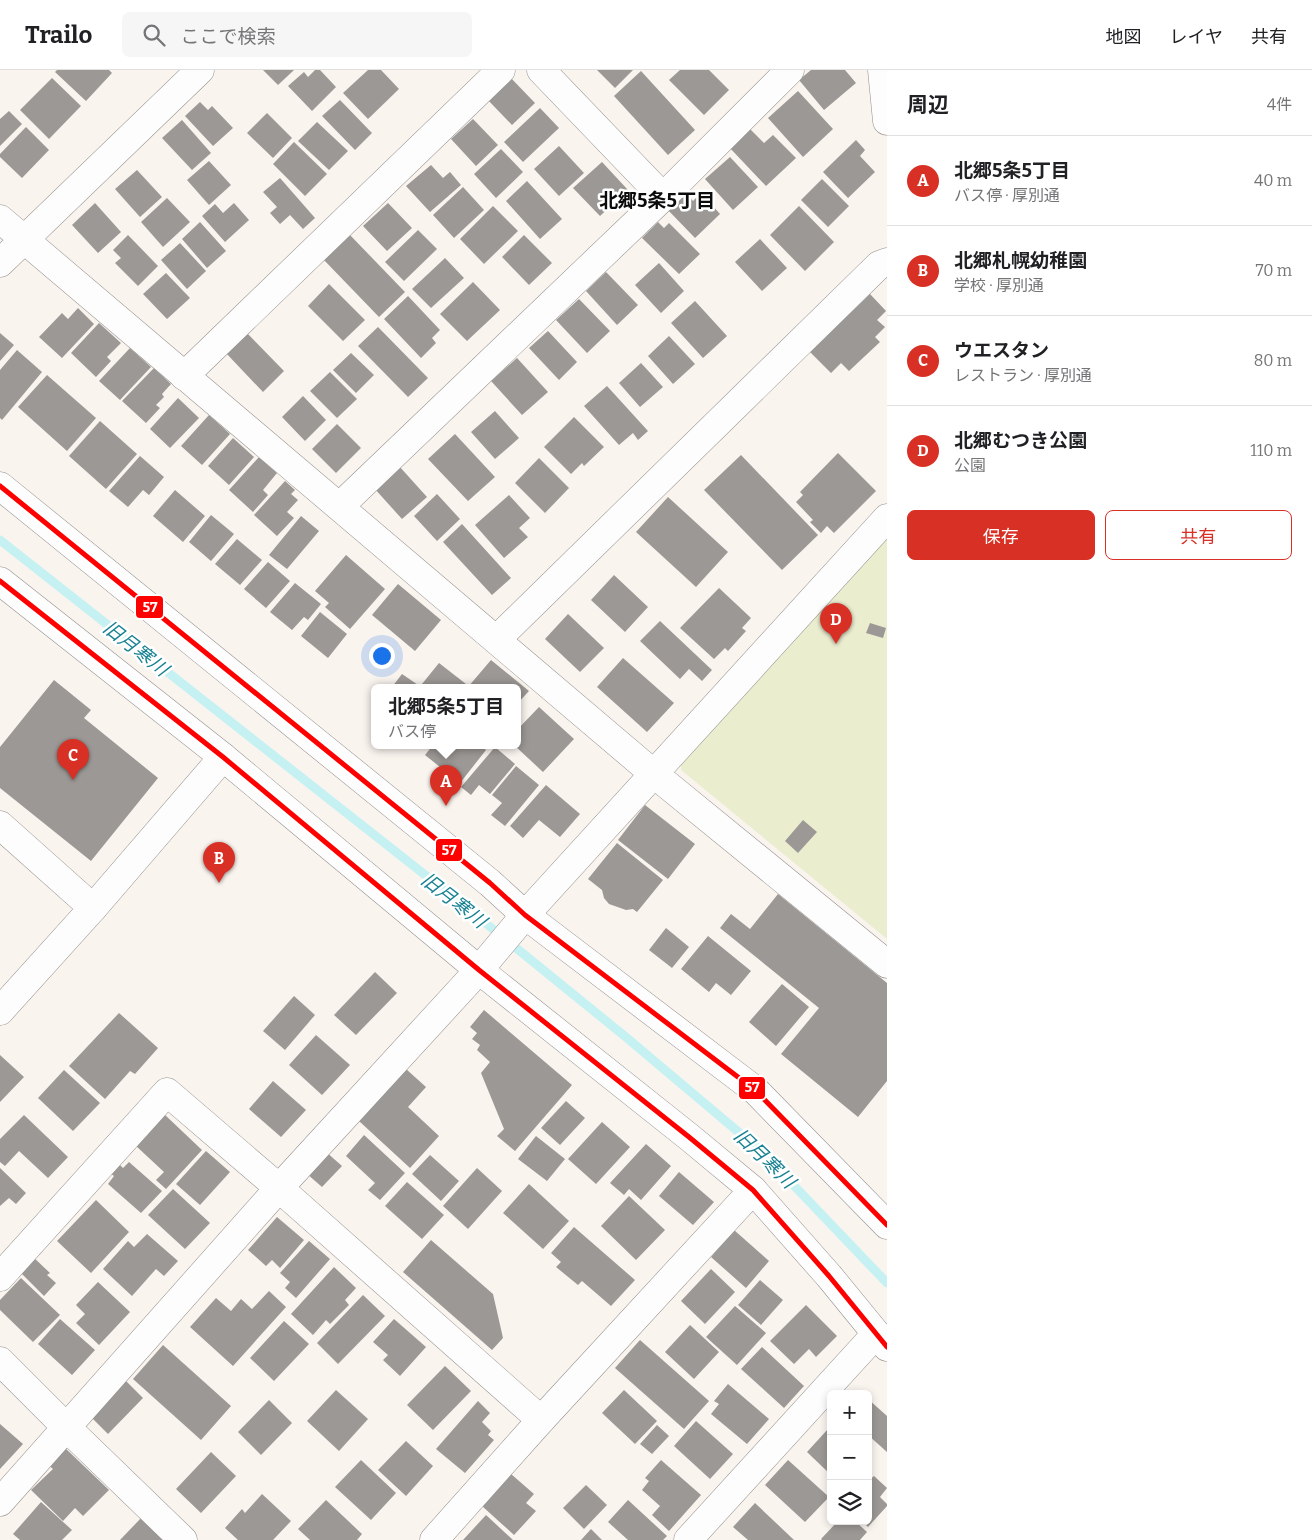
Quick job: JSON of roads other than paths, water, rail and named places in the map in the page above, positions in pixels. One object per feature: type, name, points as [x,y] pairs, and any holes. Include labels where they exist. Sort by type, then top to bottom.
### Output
[{"type":"street","points":[[0,263],[200,70]]},
{"type":"street","points":[[184,376],[501,70]]},
{"type":"street","points":[[542,70],[663,197]]},
{"type":"street","points":[[340,506],[663,197],[790,70]]},
{"type":"street","points":[[882,70],[887,121]]},
{"type":"street","points":[[0,219],[654,774],[887,964]]},
{"type":"street","points":[[497,639],[879,265],[887,262]]},
{"type":"street","points":[[0,486],[490,883],[521,921],[755,1090],[887,1225]]},
{"type":"street","points":[[0,1502],[279,1188],[487,962],[521,921],[887,518]]},
{"type":"street","points":[[0,581],[487,962],[681,1131],[753,1190],[829,1276],[882,1340],[688,1540]]},
{"type":"street","points":[[0,1011],[94,908],[223,757]]},
{"type":"street","points":[[0,825],[94,908]]},
{"type":"street","points":[[0,1277],[167,1092],[279,1188],[541,1420]]},
{"type":"street","points":[[434,1540],[541,1420],[753,1190]]},
{"type":"street","points":[[0,1360],[66,1427],[184,1540]]},
{"type":"waterway","name":"旧月寒川","points":[[0,540],[462,904],[627,1038],[761,1151],[887,1283]]},
{"type":"place","name":"北郷むつき公園","points":[[836,644]]},
{"type":"place","name":"ウエスタン","points":[[73,780]]},
{"type":"place","name":"北郷5条5丁目","points":[[446,806]]},
{"type":"place","name":"北郷札幌幼稚園","points":[[219,883]]},
{"type":"district","name":"北郷5条5丁目","points":[[657,200]]}]
